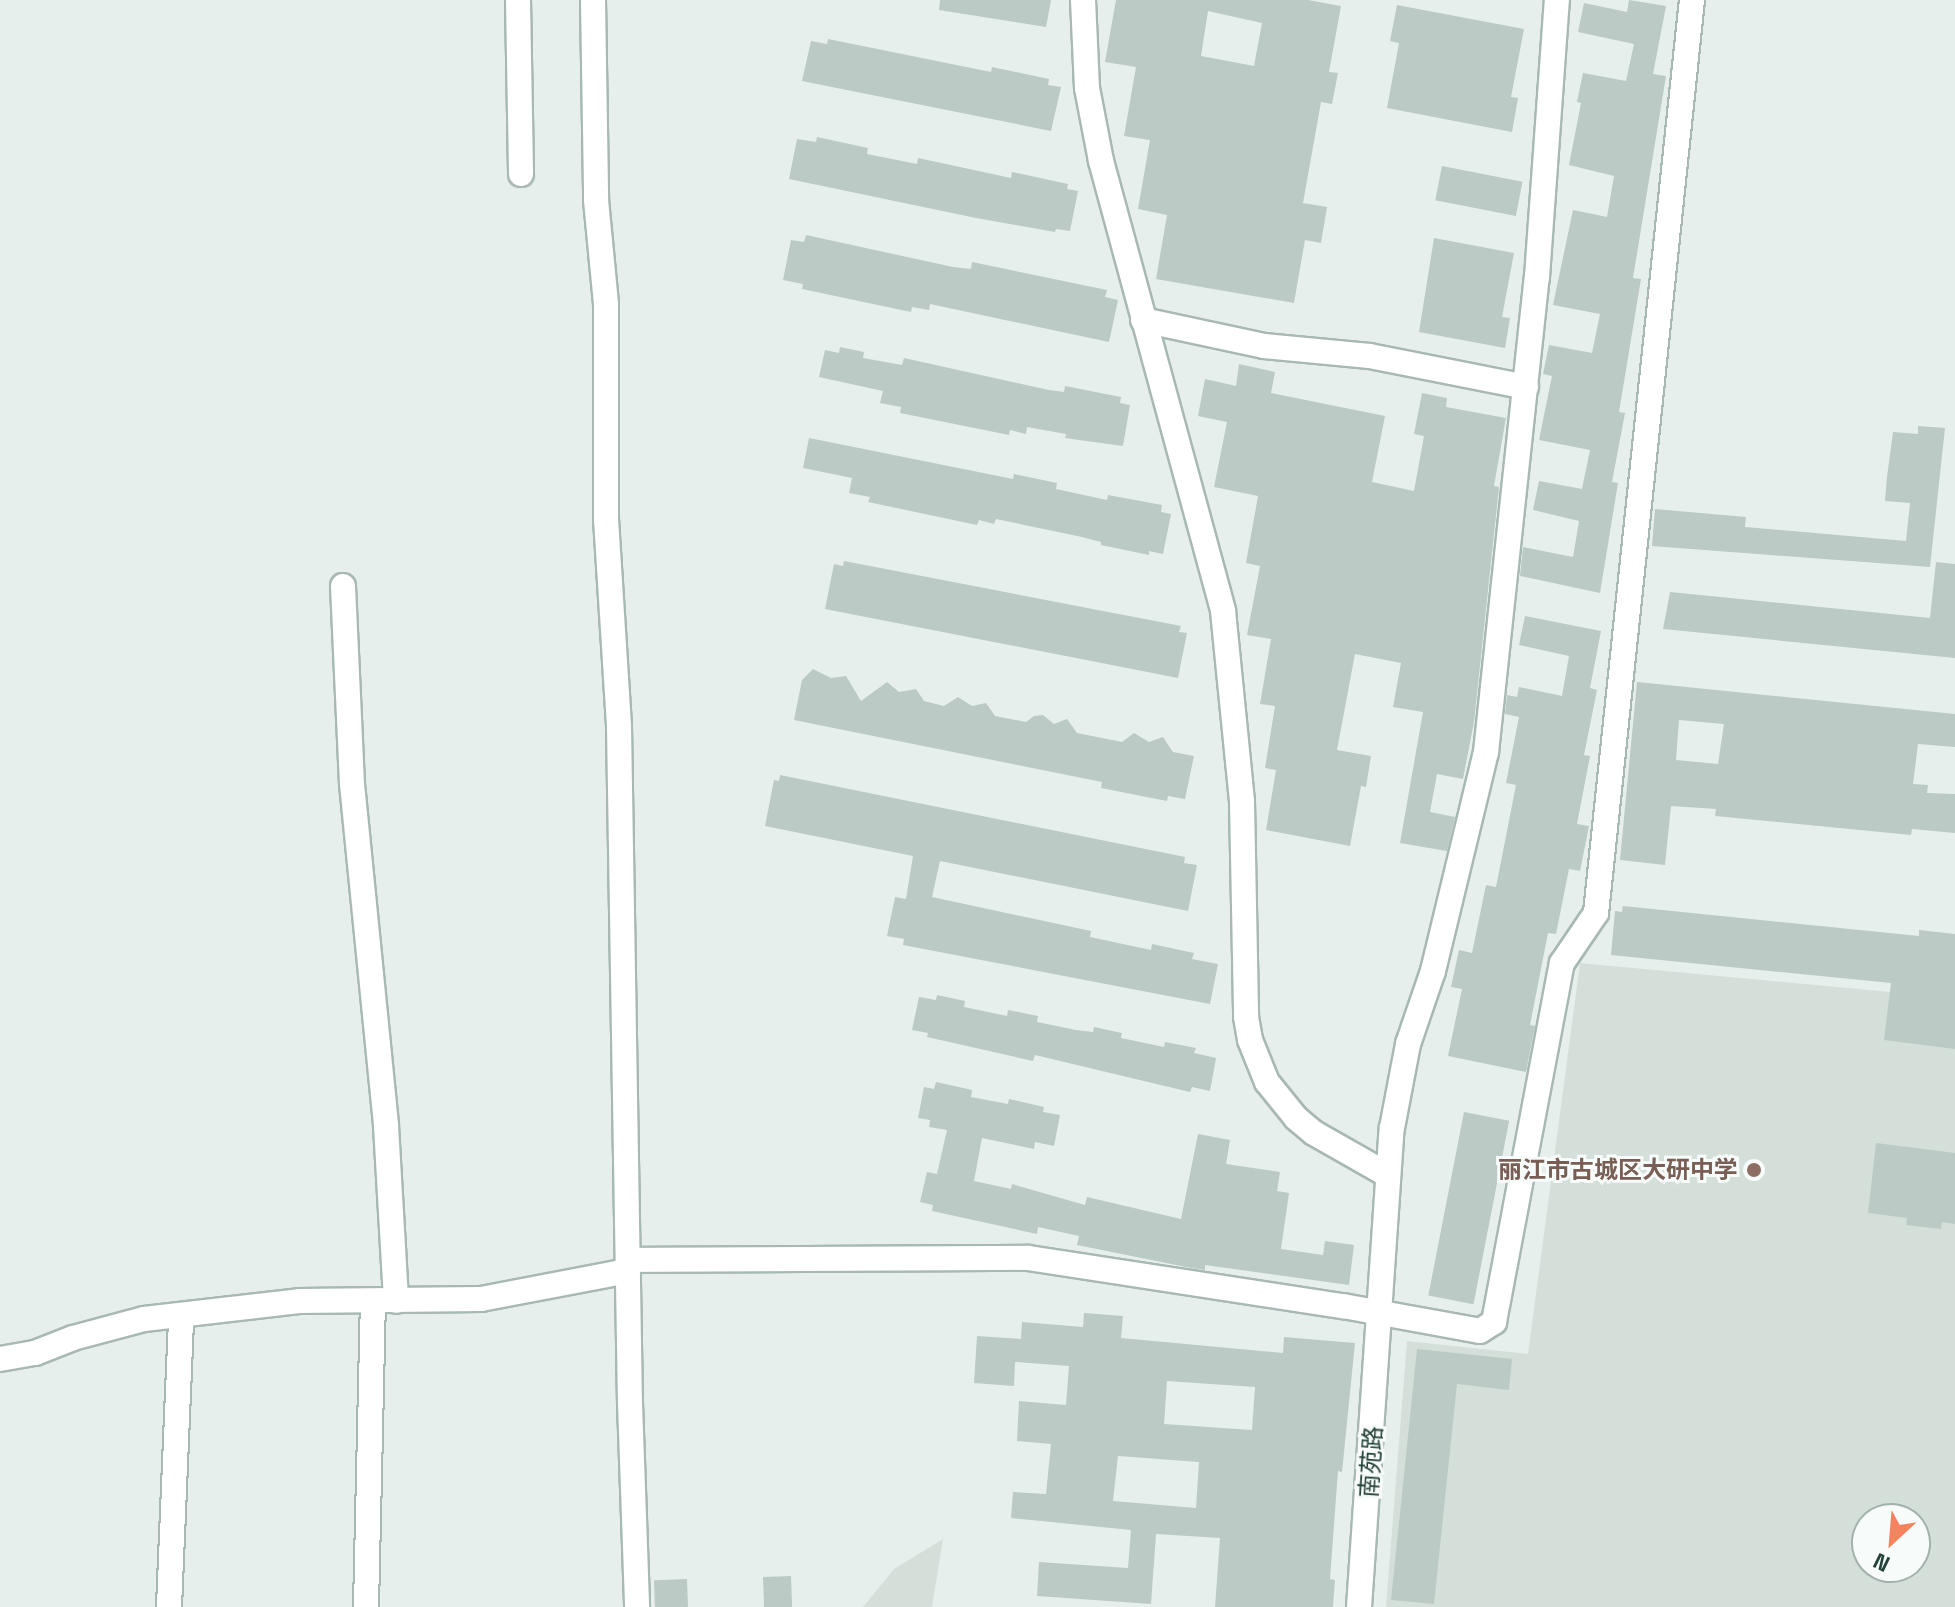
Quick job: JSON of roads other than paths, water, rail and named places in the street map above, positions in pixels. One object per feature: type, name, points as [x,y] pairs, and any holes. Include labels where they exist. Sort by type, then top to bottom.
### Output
[{"type":"street","points":[[518,0],[521,174]]},
{"type":"street","points":[[593,0],[596,200],[606,304],[606,519],[619,727],[637,1607]]},
{"type":"street","points":[[1083,0],[1083,51],[1093,124],[1223,611],[1242,802],[1246,1017],[1250,1040],[1267,1082],[1296,1118],[1314,1133],[1388,1175]]},
{"type":"street","name":"南苑路","points":[[1359,1607],[1382,1316],[1392,1128],[1408,1044],[1433,971],[1486,752],[1526,387],[1557,0]]},
{"type":"street","points":[[0,1359],[35,1353],[113,1326],[181,1315],[299,1301],[481,1299],[628,1265],[1028,1258],[1343,1306],[1382,1316],[1480,1331],[1497,1317],[1562,963],[1596,913],[1692,0]]},
{"type":"street","points":[[1143,320],[1264,346],[1370,356],[1526,387]]},
{"type":"street","points":[[343,586],[352,784],[386,1126],[385,1301],[366,1607]]},
{"type":"street","points":[[169,1607],[181,1315]]},
{"type":"place","name":"丽江市古城区大研中学","points":[[1754,1170]]}]
